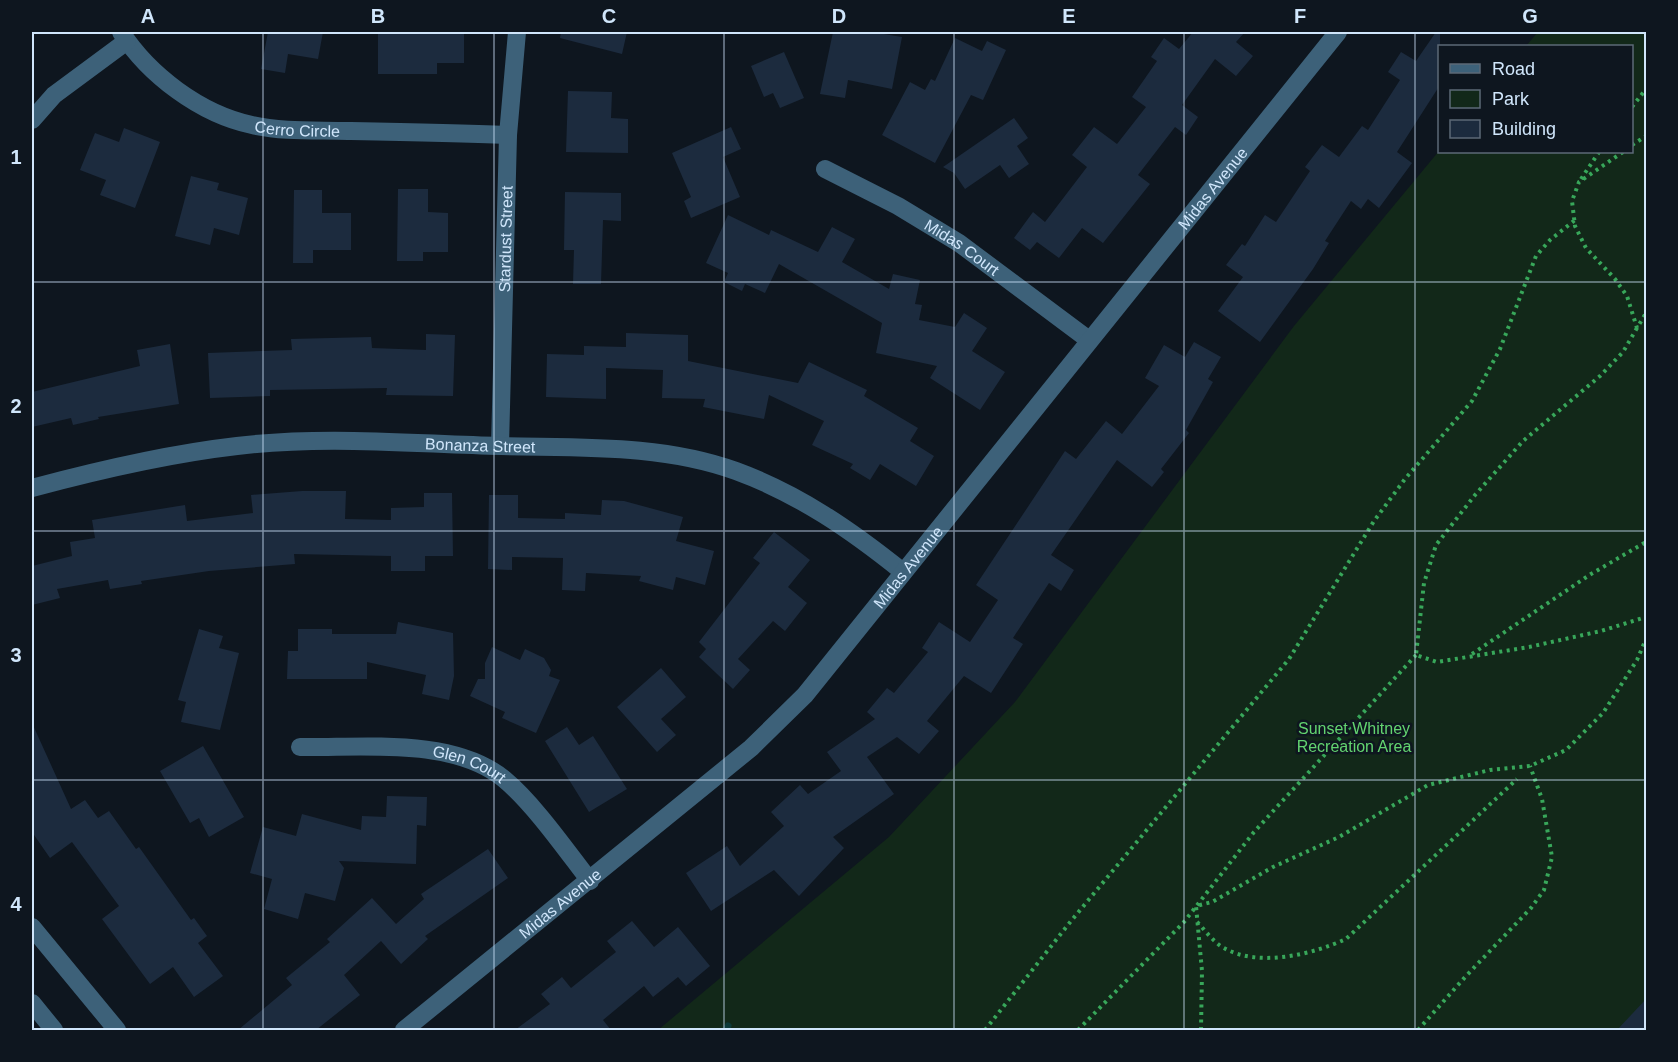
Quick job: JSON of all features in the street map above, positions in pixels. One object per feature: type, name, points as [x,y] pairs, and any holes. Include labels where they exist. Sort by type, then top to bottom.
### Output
[{"type":"street","name":"Stardust Street","points":[[500,446],[508,135],[517,32]]},
{"type":"street","name":"Midas Avenue","points":[[404,1030],[590,880],[779,721],[805,695],[1338,32]]},
{"type":"street","name":"Cerro Circle","points":[[124,36],[152,70],[187,96],[216,113],[252,125],[295,130],[508,135]]},
{"type":"street","points":[[32,120],[54,95],[124,36]]},
{"type":"street","name":"Midas Court","points":[[825,169],[898,206],[959,243],[1089,340]]},
{"type":"street","name":"Bonanza Street","points":[[32,488],[94,471],[238,446],[360,441],[618,449],[687,458],[736,471],[788,494],[842,525],[903,572]]},
{"type":"street","name":"Glen Court","points":[[300,747],[423,749],[453,755],[482,765],[505,780],[524,800],[590,880]]},
{"type":"street","points":[[32,927],[117,1030]]},
{"type":"street","points":[[32,1003],[54,1030]]},
{"type":"path","points":[[1633,106],[1647,89]]},
{"type":"path","points":[[1633,144],[1647,136]]},
{"type":"path","points":[[1598,153],[1579,182],[1572,201],[1575,220],[1586,248],[1616,279],[1627,296],[1637,327]]},
{"type":"path","points":[[1579,182],[1622,153]]},
{"type":"path","points":[[985,1030],[1071,921],[1288,659],[1374,521],[1405,479],[1472,401],[1500,349],[1536,256],[1550,240],[1575,220]]},
{"type":"path","points":[[1078,1030],[1184,922],[1254,832],[1416,655],[1424,583],[1436,545],[1475,495],[1516,449],[1562,406],[1600,376],[1623,352],[1647,313]]},
{"type":"path","points":[[1469,657],[1591,574],[1647,542]]},
{"type":"path","points":[[1416,655],[1437,662],[1469,657],[1601,631],[1647,616]]},
{"type":"path","points":[[1196,906],[1212,902],[1273,867],[1339,837],[1428,785],[1490,770],[1530,766],[1566,750],[1597,719],[1637,660],[1647,639]]},
{"type":"path","points":[[1418,1030],[1532,908],[1544,890],[1552,856],[1542,799],[1530,766]]},
{"type":"path","points":[[1197,922],[1211,939],[1225,949],[1253,956],[1300,956],[1327,948],[1346,939],[1517,779]]},
{"type":"path","points":[[1196,906],[1202,971],[1201,1030]]},
{"type":"green space","name":"Sunset Whitney Recreation Area","points":[[1538,32],[1646,32],[1646,1030],[658,1030],[889,837],[1015,702],[1294,326],[1438,152],[1633,153],[1633,45],[1527,45]]},
{"type":"building","points":[[268,32],[323,32],[318,59],[288,54],[285,73],[261,69]]},
{"type":"building","points":[[378,32],[464,32],[464,63],[437,63],[437,74],[378,74]]},
{"type":"building","points":[[561,32],[627,32],[622,54],[560,38]]},
{"type":"building","points":[[833,32],[872,32],[902,37],[892,89],[848,80],[845,98],[820,94]]},
{"type":"building","points":[[1193,32],[1245,32],[1236,42],[1253,56],[1236,76],[1215,59],[1182,105],[1198,117],[1186,135],[1175,127],[1138,175],[1150,184],[1103,243],[1082,228],[1059,258],[1037,242],[1030,250],[1014,238],[1033,212],[1045,222],[1087,167],[1072,155],[1094,127],[1117,144],[1146,107],[1132,97],[1157,61],[1151,57],[1164,38],[1179,49]]},
{"type":"building","points":[[1436,32],[1440,32],[1438,88],[1397,152],[1412,163],[1379,208],[1368,199],[1361,209],[1351,201],[1325,241],[1329,243],[1313,269],[1260,342],[1218,311],[1243,277],[1226,265],[1242,244],[1245,246],[1265,215],[1276,222],[1310,171],[1305,167],[1322,145],[1339,157],[1362,126],[1368,130],[1400,80],[1388,72],[1401,52],[1416,61]]},
{"type":"building","points":[[955,38],[982,51],[987,41],[1006,50],[983,100],[971,95],[935,163],[882,135],[910,82],[925,90],[931,79],[935,81]]},
{"type":"building","points":[[784,52],[804,98],[780,108],[773,93],[764,97],[751,66]]},
{"type":"building","points":[[568,91],[612,92],[611,118],[628,119],[628,153],[566,152]]},
{"type":"building","points":[[1014,118],[1028,138],[1017,146],[1029,164],[1009,178],[1000,165],[965,189],[954,173],[943,167]]},
{"type":"building","points":[[731,127],[741,149],[723,157],[740,197],[691,218],[684,201],[691,197],[672,153]]},
{"type":"building","points":[[124,128],[160,142],[135,208],[100,195],[106,180],[80,170],[95,133],[119,142]]},
{"type":"building","points":[[191,176],[219,183],[217,190],[248,198],[239,235],[214,228],[210,245],[175,236]]},
{"type":"building","points":[[398,189],[428,189],[428,212],[448,213],[448,252],[423,252],[423,261],[397,261]]},
{"type":"building","points":[[294,190],[322,190],[322,213],[351,213],[351,250],[313,250],[313,263],[293,263]]},
{"type":"building","points":[[565,192],[621,193],[621,221],[603,220],[601,284],[573,284],[574,250],[564,250]]},
{"type":"building","points":[[728,215],[769,235],[771,230],[818,252],[832,227],[855,239],[842,262],[889,289],[893,274],[920,280],[915,304],[922,305],[919,320],[955,327],[964,313],[987,328],[972,351],[1005,372],[980,410],[930,378],[937,366],[876,353],[882,323],[779,264],[765,293],[745,284],[742,291],[724,282],[728,273],[706,263]]},
{"type":"building","points":[[626,333],[688,335],[688,361],[798,383],[809,362],[867,390],[864,396],[918,428],[910,441],[934,456],[916,486],[880,464],[870,480],[850,468],[853,464],[812,445],[824,421],[769,395],[764,419],[703,407],[705,399],[662,398],[663,370],[606,368],[606,399],[546,397],[547,354],[584,355],[584,346],[626,347]]},
{"type":"building","points":[[426,334],[455,335],[453,396],[386,395],[387,388],[270,390],[270,396],[210,398],[208,353],[292,350],[291,339],[371,337],[372,348],[426,350]]},
{"type":"building","points":[[1194,342],[1221,357],[1208,379],[1213,382],[1186,430],[1189,433],[1161,469],[1164,472],[1152,487],[1117,460],[1051,555],[1074,570],[1061,591],[1049,583],[1013,638],[1023,644],[991,693],[964,676],[927,721],[939,731],[919,754],[897,737],[867,757],[894,794],[833,837],[844,848],[799,896],[774,870],[711,911],[686,873],[727,846],[740,866],[784,826],[771,812],[800,785],[808,794],[841,771],[827,752],[875,719],[867,712],[887,688],[894,693],[928,652],[922,648],[939,622],[970,642],[998,600],[976,585],[1065,451],[1076,459],[1106,421],[1122,434],[1159,386],[1145,378],[1164,345],[1185,357]]},
{"type":"building","points":[[170,344],[179,404],[98,417],[99,419],[73,425],[71,418],[32,427],[32,392],[140,366],[137,350]]},
{"type":"building","points":[[302,491],[346,491],[345,519],[391,520],[391,508],[424,507],[424,493],[452,493],[453,556],[425,556],[425,571],[391,571],[391,556],[294,554],[295,564],[209,571],[141,581],[142,584],[110,589],[108,580],[57,589],[60,598],[32,605],[32,566],[72,556],[70,542],[95,538],[92,520],[185,505],[187,521],[253,513],[251,495]]},
{"type":"building","points":[[489,495],[518,495],[518,518],[565,519],[565,513],[601,515],[602,500],[624,501],[683,517],[676,541],[714,551],[705,585],[676,577],[673,590],[639,581],[641,576],[586,573],[585,591],[562,590],[563,558],[512,557],[512,570],[488,569]]},
{"type":"building","points":[[774,532],[810,560],[788,587],[807,603],[785,631],[773,621],[738,659],[750,670],[733,689],[699,657],[706,649],[699,642],[760,563],[753,558]]},
{"type":"building","points":[[398,622],[453,633],[454,676],[449,700],[422,694],[426,675],[367,662],[367,679],[287,679],[288,651],[298,651],[298,629],[332,629],[332,634],[396,634]]},
{"type":"building","points":[[199,629],[223,636],[219,648],[239,653],[220,730],[181,722],[186,702],[178,700]]},
{"type":"building","points":[[492,647],[520,660],[525,649],[544,658],[551,670],[549,676],[560,680],[536,733],[502,718],[505,712],[470,696],[478,679],[485,679],[485,663]]},
{"type":"building","points":[[661,668],[686,697],[661,719],[676,735],[657,752],[617,707]]},
{"type":"building","points":[[32,723],[71,809],[85,800],[98,818],[109,811],[136,849],[139,847],[191,920],[194,918],[207,936],[198,943],[223,976],[194,997],[173,967],[150,984],[102,919],[119,906],[72,842],[50,858],[32,832]]},
{"type":"building","points":[[567,727],[579,745],[593,736],[627,789],[589,812],[545,741]]},
{"type":"building","points":[[203,746],[244,817],[209,837],[199,818],[190,823],[160,771]]},
{"type":"building","points":[[387,796],[427,797],[426,826],[417,825],[416,864],[339,861],[344,868],[335,901],[305,893],[298,919],[264,909],[272,879],[250,873],[263,827],[296,836],[302,814],[361,830],[362,816],[386,817]]},
{"type":"building","points":[[488,849],[508,878],[425,936],[428,939],[401,964],[381,941],[344,975],[360,995],[316,1030],[238,1030],[292,985],[286,978],[330,942],[327,939],[372,898],[396,924],[424,899],[421,894]]},
{"type":"building","points":[[632,921],[654,947],[678,927],[710,966],[686,986],[678,977],[653,997],[644,986],[603,1020],[611,1030],[515,1030],[550,1004],[541,994],[562,977],[571,988],[616,952],[607,941]]},
{"type":"building","points":[[1647,998],[1647,1030],[1617,1030]]},
{"type":"waterway","points":[[726,1030],[728,1026]]}]
